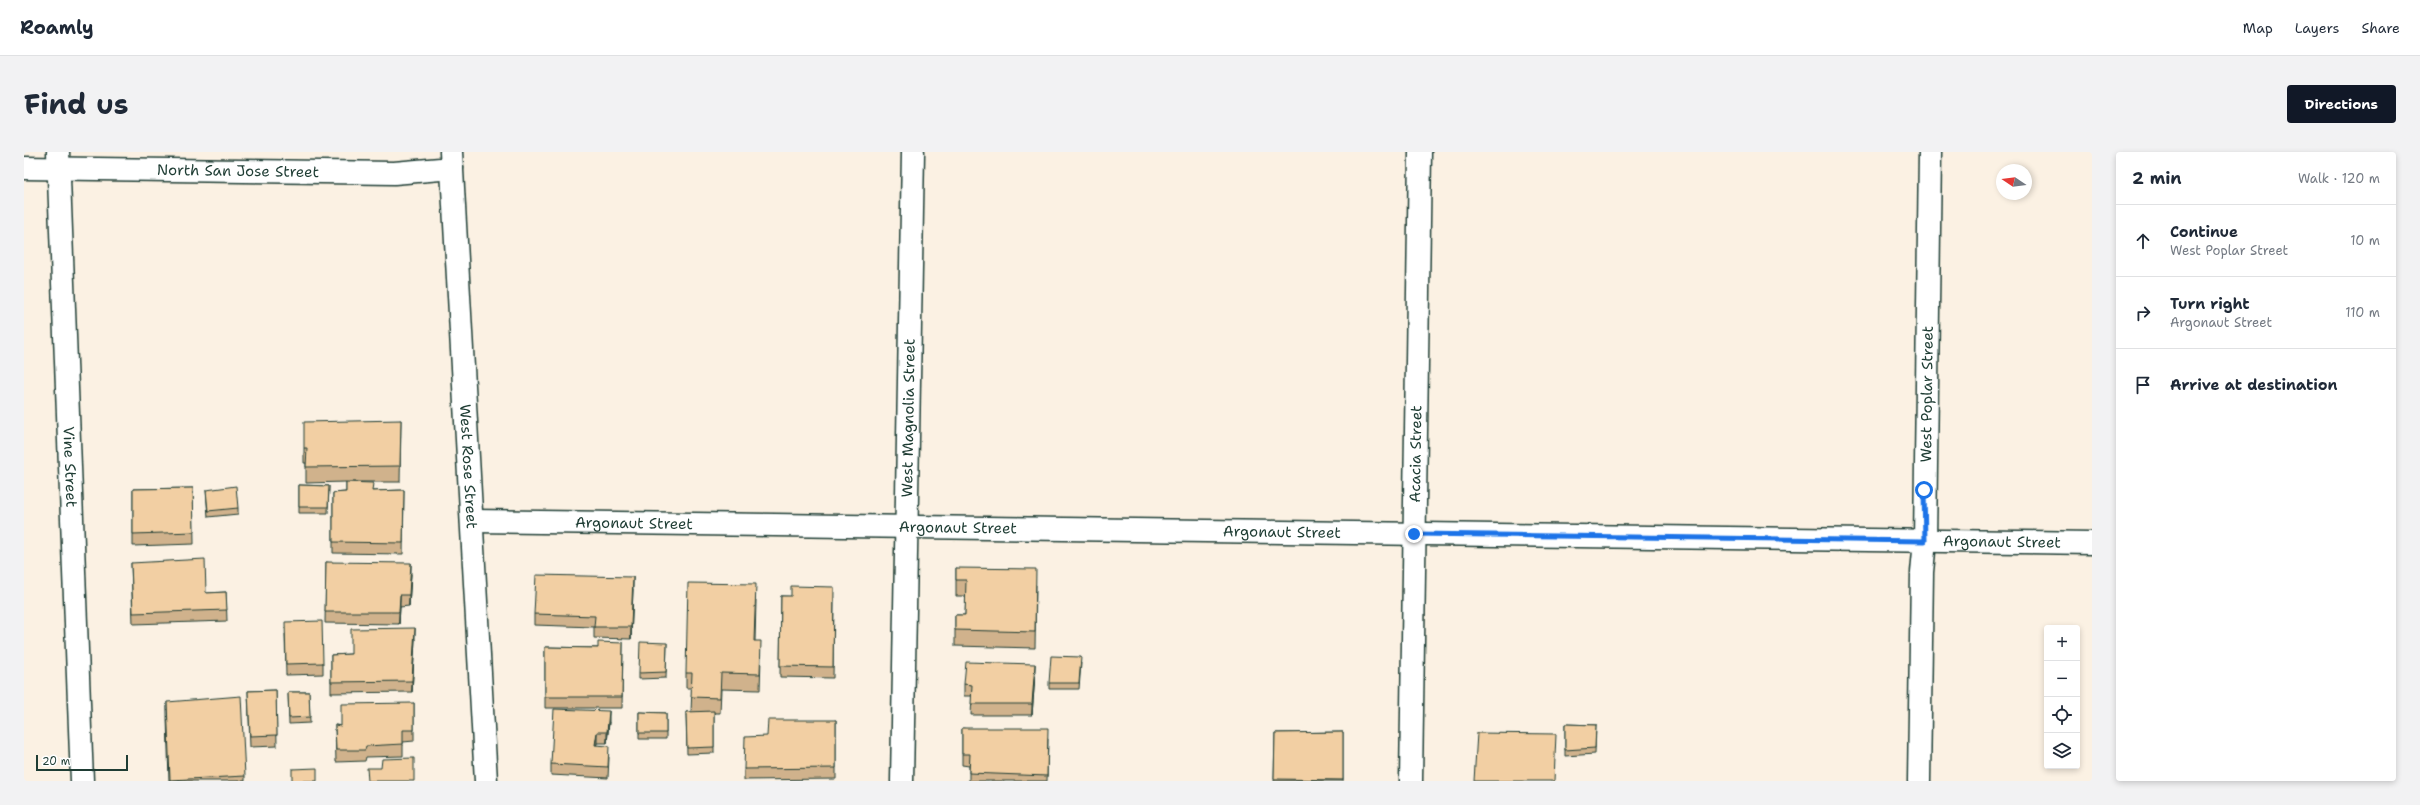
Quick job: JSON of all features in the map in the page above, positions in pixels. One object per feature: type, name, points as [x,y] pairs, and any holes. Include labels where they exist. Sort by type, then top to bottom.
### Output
[{"type":"street","name":"West Magnolia Street","points":[[902,781],[912,152]]},
{"type":"street","name":"Acacia Street","points":[[1410,781],[1420,152]]},
{"type":"street","name":"West Poplar Street","points":[[1919,781],[1922,572],[1925,541],[1930,152]]},
{"type":"street","name":"North San Jose Street","points":[[24,168],[58,160],[394,173],[451,160]]},
{"type":"street","name":"Vine Street","points":[[58,160],[82,781]]},
{"type":"street","name":"West Rose Street","points":[[451,160],[486,781]]},
{"type":"street","name":"Argonaut Street","points":[[472,521],[2092,543]]},
{"type":"building","points":[[401,420],[400,466],[306,467],[307,448],[304,448],[304,422]]},
{"type":"building","points":[[346,482],[373,483],[372,491],[404,490],[403,543],[333,542],[333,493],[346,492]]},
{"type":"building","points":[[299,485],[329,486],[328,507],[299,507]]},
{"type":"building","points":[[236,486],[238,508],[208,511],[206,490]]},
{"type":"building","points":[[193,488],[194,532],[133,534],[133,489]]},
{"type":"building","points":[[205,559],[206,593],[226,592],[227,610],[133,613],[131,563]]},
{"type":"building","points":[[326,562],[411,563],[409,595],[400,595],[399,612],[325,612]]},
{"type":"building","points":[[956,568],[1036,569],[1035,632],[955,630],[955,615],[965,615],[966,580],[956,580]]},
{"type":"building","points":[[536,575],[633,577],[631,627],[594,627],[595,616],[534,614]]},
{"type":"building","points":[[688,583],[756,584],[754,641],[761,641],[760,674],[721,673],[720,698],[691,697],[692,673],[686,673]]},
{"type":"building","points":[[791,586],[834,587],[833,667],[780,666],[781,596],[791,596]]},
{"type":"building","points":[[322,621],[323,663],[286,664],[285,622]]},
{"type":"building","points":[[415,628],[412,681],[331,682],[331,655],[351,654],[351,629]]},
{"type":"building","points":[[598,642],[623,643],[622,697],[545,697],[545,647],[598,648]]},
{"type":"building","points":[[640,642],[667,643],[666,672],[639,673]]},
{"type":"building","points":[[1051,656],[1081,657],[1079,683],[1049,683]]},
{"type":"building","points":[[966,662],[1035,664],[1032,704],[971,704],[972,685],[964,684]]},
{"type":"building","points":[[276,690],[277,735],[250,736],[248,691]]},
{"type":"building","points":[[288,692],[309,692],[310,717],[289,718]]},
{"type":"building","points":[[241,696],[245,776],[170,780],[167,702]]},
{"type":"building","points":[[414,703],[414,730],[403,730],[403,744],[366,746],[365,750],[336,750],[335,725],[341,726],[341,704]]},
{"type":"building","points":[[554,709],[609,711],[607,732],[597,732],[595,745],[609,746],[608,767],[551,764]]},
{"type":"building","points":[[714,711],[714,747],[687,748],[686,712]]},
{"type":"building","points":[[639,712],[666,713],[666,733],[639,733]]},
{"type":"building","points":[[768,720],[836,720],[836,768],[744,769],[745,737],[767,736]]},
{"type":"building","points":[[1565,724],[1596,725],[1595,748],[1565,750]]},
{"type":"building","points":[[962,728],[1048,728],[1047,776],[969,773],[970,754],[962,754]]},
{"type":"building","points":[[1343,732],[1343,780],[1274,779],[1275,733]]},
{"type":"building","points":[[1477,733],[1556,734],[1554,781],[1474,781]]},
{"type":"building","points":[[414,758],[414,781],[368,781],[367,768],[381,768],[382,759]]},
{"type":"building","points":[[317,768],[317,781],[292,781],[292,769]]},
{"type":"route","points":[[1414,534],[1925,541],[1924,490]]}]
